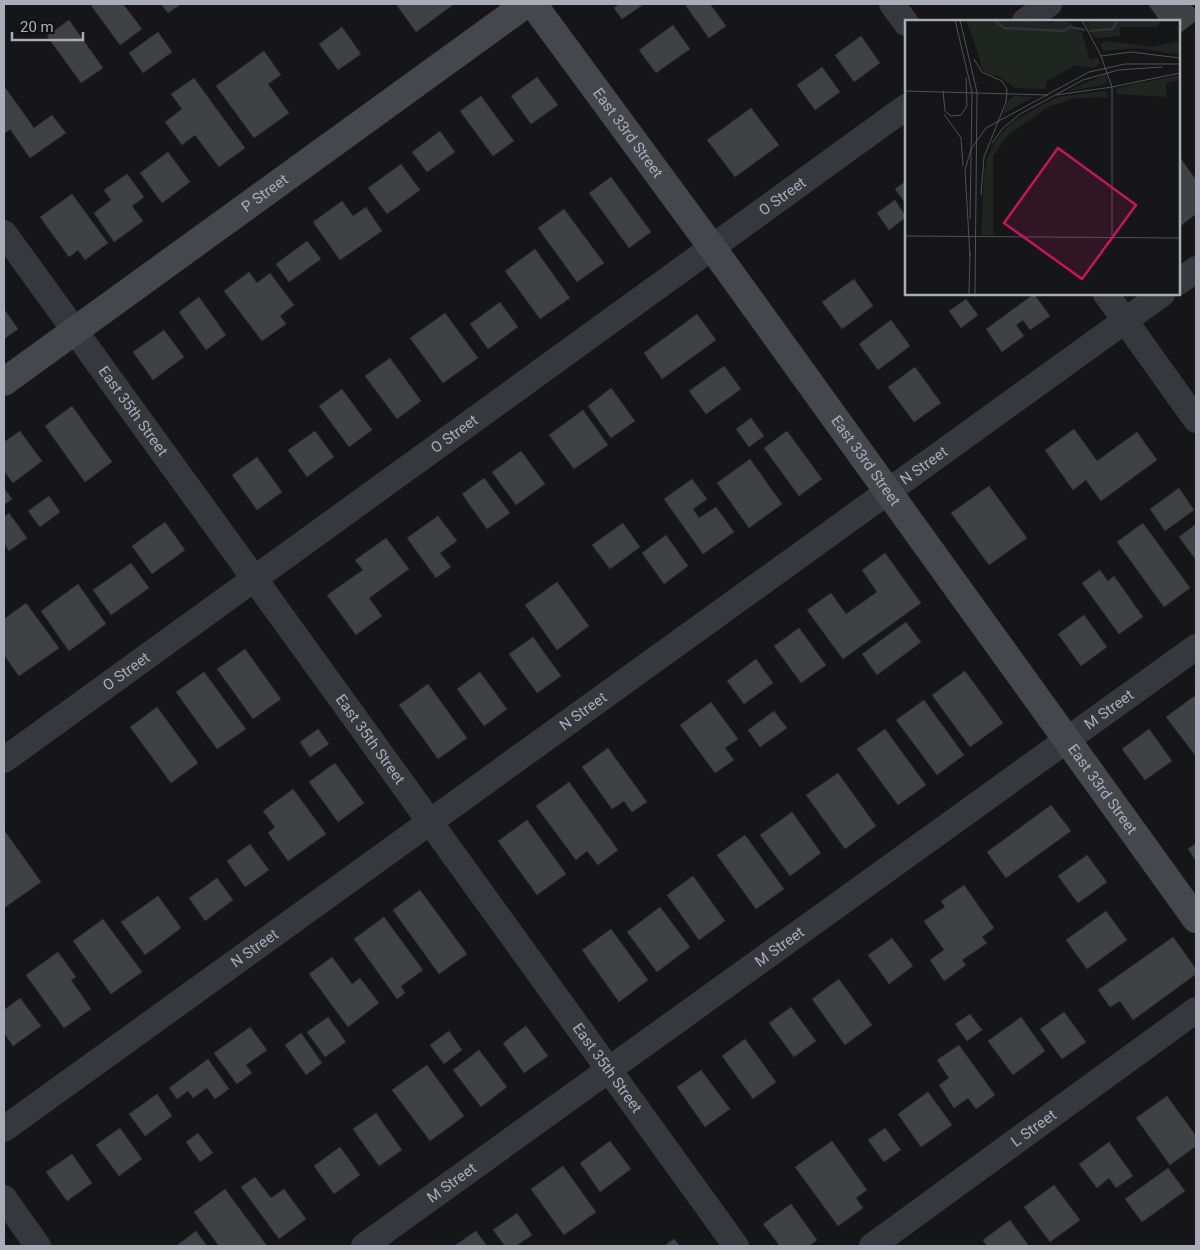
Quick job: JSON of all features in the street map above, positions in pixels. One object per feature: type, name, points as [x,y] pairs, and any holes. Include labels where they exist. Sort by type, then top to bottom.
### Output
[{"type":"street","name":"P Street","points":[[4,382],[526,4]]},
{"type":"street","name":"East 33rd Street","points":[[534,4],[711,246],[1196,919]]},
{"type":"street","points":[[892,4],[905,21]]},
{"type":"street","points":[[1026,20],[1049,4]]},
{"type":"street","name":"O Street","points":[[4,760],[905,107]]},
{"type":"street","name":"East 35th Street","points":[[4,233],[736,1246]]},
{"type":"street","points":[[1180,281],[1196,269]]},
{"type":"street","points":[[1107,295],[1196,420]]},
{"type":"street","name":"N Street","points":[[4,1129],[886,491],[1161,295]]},
{"type":"street","name":"M Street","points":[[364,1246],[1196,647]]},
{"type":"street","name":"L Street","points":[[872,1246],[1196,1010]]},
{"type":"street","points":[[4,1198],[38,1246]]},
{"type":"building","points":[[90,4],[123,4],[142,29],[120,45]]},
{"type":"building","points":[[161,4],[181,4],[168,13]]},
{"type":"building","points":[[396,4],[454,4],[416,32]]},
{"type":"building","points":[[619,4],[644,4],[622,19],[614,8]]},
{"type":"building","points":[[689,4],[710,4],[726,26],[709,38],[686,6]]},
{"type":"building","points":[[1148,4],[1191,4],[1196,11],[1196,21],[1180,33],[1180,20],[1159,20]]},
{"type":"building","points":[[69,20],[103,68],[81,83],[47,36]]},
{"type":"building","points":[[673,25],[690,49],[656,73],[639,50]]},
{"type":"building","points":[[342,27],[361,54],[338,70],[319,44]]},
{"type":"building","points":[[158,32],[172,52],[143,73],[129,53]]},
{"type":"building","points":[[861,36],[880,63],[854,82],[835,55]]},
{"type":"building","points":[[264,51],[281,75],[268,84],[289,113],[254,138],[216,86]]},
{"type":"building","points":[[822,67],[840,92],[815,110],[797,85]]},
{"type":"building","points":[[537,77],[558,105],[531,124],[511,96]]},
{"type":"building","points":[[194,78],[245,148],[219,167],[195,135],[182,145],[165,122],[182,109],[171,94]]},
{"type":"building","points":[[4,86],[34,128],[52,115],[66,133],[30,158],[10,129],[4,134]]},
{"type":"building","points":[[481,96],[514,141],[493,156],[460,111]]},
{"type":"building","points":[[751,108],[779,145],[735,177],[707,140]]},
{"type":"building","points":[[440,131],[455,152],[427,172],[412,152]]},
{"type":"building","points":[[168,152],[190,182],[162,203],[140,173]]},
{"type":"building","points":[[1180,157],[1196,180],[1196,214],[1180,226]]},
{"type":"building","points":[[401,164],[420,190],[387,214],[368,188]]},
{"type":"building","points":[[127,174],[144,197],[132,206],[143,221],[114,242],[94,213],[111,200],[104,190]]},
{"type":"building","points":[[611,177],[651,232],[629,248],[589,193]]},
{"type":"building","points":[[905,182],[905,203],[895,189]]},
{"type":"building","points":[[72,194],[108,243],[85,260],[78,250],[69,257],[40,217]]},
{"type":"building","points":[[895,200],[905,218],[889,230],[877,213]]},
{"type":"building","points":[[342,201],[353,216],[366,207],[382,231],[340,260],[313,222]]},
{"type":"building","points":[[564,209],[604,263],[577,282],[538,228]]},
{"type":"building","points":[[307,241],[321,259],[289,282],[276,264]]},
{"type":"building","points":[[535,249],[570,298],[540,319],[505,271]]},
{"type":"building","points":[[249,272],[257,283],[270,273],[294,305],[280,316],[286,324],[262,341],[224,291]]},
{"type":"building","points":[[854,279],[873,306],[842,329],[822,302]]},
{"type":"building","points":[[1033,295],[1035,295],[1050,316],[1030,330],[1023,320],[1016,325],[1024,336],[1002,352],[986,329]]},
{"type":"building","points":[[199,297],[226,335],[206,350],[179,312]]},
{"type":"building","points":[[966,299],[978,315],[961,328],[949,311]]},
{"type":"building","points":[[500,302],[518,327],[488,349],[470,324]]},
{"type":"building","points":[[4,309],[18,329],[4,339]]},
{"type":"building","points":[[445,313],[478,358],[443,383],[410,338]]},
{"type":"building","points":[[697,314],[716,340],[662,379],[644,353]]},
{"type":"building","points":[[891,320],[910,346],[878,370],[859,344]]},
{"type":"building","points":[[164,330],[184,357],[153,380],[133,352]]},
{"type":"building","points":[[390,358],[421,401],[397,419],[365,376]]},
{"type":"building","points":[[724,366],[741,389],[706,414],[689,391]]},
{"type":"building","points":[[915,367],[941,403],[914,422],[888,387]]},
{"type":"building","points":[[611,388],[635,421],[611,438],[588,406]]},
{"type":"building","points":[[342,389],[372,430],[349,447],[319,406]]},
{"type":"building","points":[[72,406],[112,462],[85,482],[45,426]]},
{"type":"building","points":[[583,410],[608,445],[574,469],[549,435]]},
{"type":"building","points":[[751,418],[764,436],[749,447],[736,429]]},
{"type":"building","points":[[1074,429],[1097,461],[1137,432],[1157,460],[1101,501],[1086,480],[1073,490],[1045,450]]},
{"type":"building","points":[[20,431],[42,461],[13,483],[4,471],[4,442]]},
{"type":"building","points":[[315,431],[334,457],[307,477],[288,450]]},
{"type":"building","points":[[787,431],[822,479],[799,496],[764,448]]},
{"type":"building","points":[[521,451],[545,484],[516,505],[492,472]]},
{"type":"building","points":[[257,457],[282,492],[257,510],[232,475]]},
{"type":"building","points":[[750,459],[782,504],[749,528],[717,483]]},
{"type":"building","points":[[484,478],[510,513],[487,529],[462,494]]},
{"type":"building","points":[[692,479],[707,499],[693,509],[699,518],[716,507],[734,532],[703,554],[664,499]]},
{"type":"building","points":[[989,486],[1027,538],[989,565],[951,513]]},
{"type":"building","points":[[4,488],[12,499],[4,505]]},
{"type":"building","points":[[1179,488],[1194,510],[1165,531],[1150,509]]},
{"type":"building","points":[[49,496],[60,512],[40,527],[28,511]]},
{"type":"building","points":[[9,513],[27,538],[9,551],[4,543],[4,517]]},
{"type":"building","points":[[438,516],[457,541],[440,553],[451,567],[436,578],[407,538]]},
{"type":"building","points":[[165,522],[185,550],[152,574],[132,546]]},
{"type":"building","points":[[623,523],[640,547],[610,569],[592,545]]},
{"type":"building","points":[[1143,523],[1190,588],[1164,607],[1117,542]]},
{"type":"building","points":[[1196,524],[1196,560],[1179,537]]},
{"type":"building","points":[[666,535],[688,566],[664,584],[642,553]]},
{"type":"building","points":[[386,538],[409,569],[369,598],[382,616],[356,635],[327,595],[363,570],[355,560]]},
{"type":"building","points":[[885,553],[921,603],[843,659],[807,610],[831,593],[846,614],[877,592],[862,570]]},
{"type":"building","points":[[131,563],[149,588],[111,615],[93,590]]},
{"type":"building","points":[[1100,570],[1108,581],[1114,576],[1143,617],[1119,634],[1082,583]]},
{"type":"building","points":[[557,582],[589,626],[557,650],[525,605]]},
{"type":"building","points":[[78,584],[106,624],[69,651],[41,611]]},
{"type":"building","points":[[26,603],[59,648],[19,676],[4,655],[4,619]]},
{"type":"building","points":[[1084,615],[1107,647],[1081,666],[1058,634]]},
{"type":"building","points":[[906,622],[921,642],[877,675],[862,654]]},
{"type":"building","points":[[799,628],[826,665],[801,683],[774,646]]},
{"type":"building","points":[[533,637],[561,676],[537,693],[509,654]]},
{"type":"building","points":[[245,649],[281,699],[253,719],[217,669]]},
{"type":"building","points":[[756,659],[773,683],[744,704],[727,681]]},
{"type":"building","points":[[965,671],[1003,723],[970,747],[932,695]]},
{"type":"building","points":[[204,672],[246,729],[217,749],[176,692]]},
{"type":"building","points":[[480,672],[507,709],[484,726],[457,689]]},
{"type":"building","points":[[428,684],[467,738],[438,759],[399,705]]},
{"type":"building","points":[[1196,695],[1196,754],[1195,755],[1166,717]]},
{"type":"building","points":[[924,700],[964,755],[937,775],[896,720]]},
{"type":"building","points":[[711,702],[738,739],[725,748],[734,760],[715,773],[680,725]]},
{"type":"building","points":[[157,707],[198,763],[171,783],[130,727]]},
{"type":"building","points":[[774,711],[787,728],[760,747],[748,730]]},
{"type":"building","points":[[318,729],[329,744],[310,757],[300,742]]},
{"type":"building","points":[[885,729],[926,785],[898,805],[857,749]]},
{"type":"building","points":[[1149,729],[1172,761],[1145,780],[1122,749]]},
{"type":"building","points":[[608,748],[647,802],[632,812],[624,801],[612,809],[582,767]]},
{"type":"building","points":[[335,763],[364,803],[338,822],[309,782]]},
{"type":"building","points":[[838,773],[876,826],[845,849],[806,795]]},
{"type":"building","points":[[569,782],[618,850],[598,865],[587,851],[576,860],[536,806]]},
{"type":"building","points":[[293,789],[326,834],[288,861],[268,833],[275,827],[263,811]]},
{"type":"building","points":[[1051,805],[1071,831],[1006,878],[987,852]]},
{"type":"building","points":[[792,812],[821,853],[790,876],[760,835]]},
{"type":"building","points":[[527,820],[566,874],[537,895],[498,841]]},
{"type":"building","points":[[4,830],[41,882],[4,908]]},
{"type":"building","points":[[745,835],[784,889],[756,909],[717,855]]},
{"type":"building","points":[[1196,843],[1196,861],[1188,849]]},
{"type":"building","points":[[250,844],[269,870],[245,887],[227,861]]},
{"type":"building","points":[[1087,855],[1107,882],[1078,903],[1058,876]]},
{"type":"building","points":[[693,876],[725,921],[699,940],[667,895]]},
{"type":"building","points":[[217,878],[233,900],[205,921],[189,898]]},
{"type":"building","points":[[964,885],[994,928],[982,937],[987,943],[962,960],[966,965],[944,981],[930,960],[944,950],[924,921],[945,907],[941,901]]},
{"type":"building","points":[[420,890],[467,954],[439,974],[393,910]]},
{"type":"building","points":[[158,896],[181,928],[145,955],[121,922]]},
{"type":"building","points":[[660,907],[690,947],[657,972],[627,932]]},
{"type":"building","points":[[1106,911],[1127,940],[1087,969],[1066,940]]},
{"type":"building","points":[[384,917],[423,970],[401,986],[405,993],[397,999],[354,939]]},
{"type":"building","points":[[103,919],[142,972],[111,994],[73,941]]},
{"type":"building","points":[[611,929],[648,980],[619,1002],[582,950]]},
{"type":"building","points":[[1173,937],[1196,969],[1196,974],[1133,1020],[1120,1001],[1110,1007],[1098,990]]},
{"type":"building","points":[[892,938],[913,966],[889,984],[868,955]]},
{"type":"building","points":[[58,952],[76,977],[71,980],[91,1009],[64,1028],[26,975]]},
{"type":"building","points":[[332,957],[352,984],[360,978],[379,1003],[348,1027],[309,974]]},
{"type":"building","points":[[839,979],[872,1025],[845,1045],[812,999]]},
{"type":"building","points":[[20,998],[41,1026],[13,1046],[4,1033],[4,1010]]},
{"type":"building","points":[[791,1007],[816,1041],[794,1057],[769,1023]]},
{"type":"building","points":[[1064,1012],[1086,1042],[1062,1059],[1040,1029]]},
{"type":"building","points":[[970,1014],[982,1030],[967,1041],[955,1024]]},
{"type":"building","points":[[328,1017],[346,1042],[325,1057],[307,1032]]},
{"type":"building","points":[[1021,1017],[1045,1051],[1013,1075],[988,1041]]},
{"type":"building","points":[[526,1026],[548,1056],[524,1073],[503,1043]]},
{"type":"building","points":[[250,1027],[267,1050],[246,1065],[252,1073],[237,1084],[214,1053]]},
{"type":"building","points":[[449,1031],[462,1050],[444,1064],[430,1045]]},
{"type":"building","points":[[301,1033],[322,1063],[306,1075],[285,1045]]},
{"type":"building","points":[[745,1039],[776,1082],[753,1099],[722,1056]]},
{"type":"building","points":[[959,1045],[995,1095],[976,1109],[968,1098],[954,1108],[939,1085],[949,1078],[937,1060]]},
{"type":"building","points":[[479,1050],[507,1087],[481,1107],[453,1070]]},
{"type":"building","points":[[208,1059],[229,1089],[215,1099],[207,1088],[193,1098],[188,1091],[177,1099],[169,1088]]},
{"type":"building","points":[[427,1065],[464,1116],[430,1141],[392,1090]]},
{"type":"building","points":[[701,1070],[730,1109],[705,1127],[677,1087]]},
{"type":"building","points":[[928,1092],[952,1125],[921,1147],[898,1114]]},
{"type":"building","points":[[157,1094],[172,1116],[145,1136],[129,1114]]},
{"type":"building","points":[[1167,1096],[1196,1136],[1196,1146],[1170,1165],[1136,1118]]},
{"type":"building","points":[[376,1113],[402,1150],[379,1166],[353,1129]]},
{"type":"building","points":[[120,1128],[142,1159],[119,1176],[96,1145]]},
{"type":"building","points":[[885,1128],[901,1150],[884,1162],[868,1140]]},
{"type":"building","points":[[198,1133],[213,1153],[200,1162],[186,1142]]},
{"type":"building","points":[[610,1141],[631,1169],[600,1192],[580,1163]]},
{"type":"building","points":[[832,1141],[867,1190],[856,1198],[863,1208],[838,1226],[795,1167]]},
{"type":"building","points":[[1109,1142],[1133,1176],[1116,1188],[1109,1178],[1097,1188],[1079,1164]]},
{"type":"building","points":[[340,1147],[360,1175],[334,1194],[314,1166]]},
{"type":"building","points":[[72,1154],[92,1183],[67,1201],[46,1172]]},
{"type":"building","points":[[563,1166],[596,1212],[564,1235],[531,1189]]},
{"type":"building","points":[[1168,1168],[1185,1191],[1142,1222],[1125,1199]]},
{"type":"building","points":[[255,1177],[271,1198],[284,1189],[306,1219],[279,1239],[241,1187]]},
{"type":"building","points":[[1054,1185],[1080,1220],[1050,1242],[1024,1207]]},
{"type":"building","points":[[225,1189],[267,1246],[219,1246],[194,1212]]},
{"type":"building","points":[[791,1204],[817,1240],[809,1246],[780,1246],[763,1224]]},
{"type":"building","points":[[517,1213],[532,1235],[516,1246],[505,1246],[493,1230]]},
{"type":"building","points":[[1010,1220],[1029,1246],[987,1246],[983,1240]]},
{"type":"building","points":[[196,1231],[207,1246],[176,1246]]},
{"type":"building","points":[[476,1231],[487,1246],[454,1246]]},
{"type":"building","points":[[674,1239],[680,1246],[664,1246]]}]
